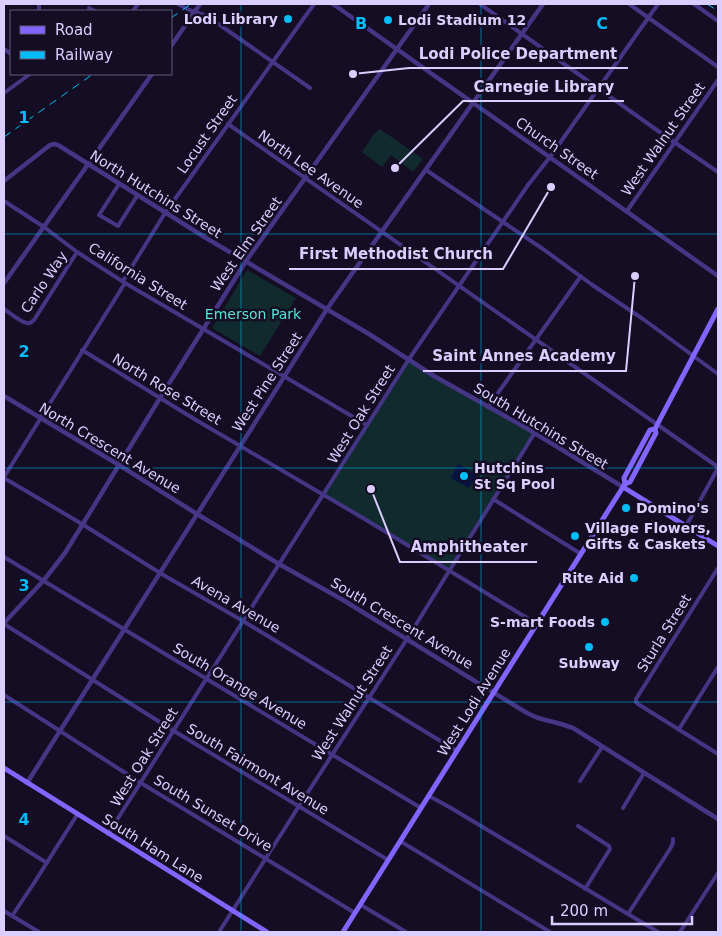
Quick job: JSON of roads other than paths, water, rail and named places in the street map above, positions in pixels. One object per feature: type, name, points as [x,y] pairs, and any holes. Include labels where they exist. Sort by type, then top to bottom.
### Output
[{"type":"main road","name":"West Lodi Avenue","points":[[343,932],[624,486],[624,478],[650,430],[656,427],[718,309]]},
{"type":"main road","name":"South Hutchins Street","points":[[624,486],[718,546]]},
{"type":"main road","name":"South Ham Lane","points":[[4,768],[267,932]]},
{"type":"street","points":[[39,4],[39,9]]},
{"type":"street","points":[[178,4],[207,16],[310,88]]},
{"type":"street","points":[[172,45],[200,4]]},
{"type":"street","name":"Locust Street","points":[[4,478],[165,213],[314,4]]},
{"type":"street","name":"Church Street","points":[[333,4],[718,276]]},
{"type":"street","name":"West Elm Street","points":[[4,624],[44,580],[65,553],[246,261],[429,4]]},
{"type":"street","points":[[480,4],[718,172]]},
{"type":"street","name":"West Pine Street","points":[[27,783],[327,310],[543,4]]},
{"type":"street","points":[[629,4],[718,67]]},
{"type":"street","name":"West Oak Street","points":[[108,834],[409,359],[528,185],[599,89],[658,4]]},
{"type":"street","points":[[694,4],[718,20]]},
{"type":"street","points":[[89,8],[93,10]]},
{"type":"street","points":[[4,93],[29,75]]},
{"type":"street","points":[[4,283],[151,75]]},
{"type":"street","name":"West Walnut Street","points":[[626,211],[718,80]]},
{"type":"street","name":"North Lee Avenue","points":[[228,124],[536,340],[656,427],[718,468]]},
{"type":"street","name":"North Hutchins Street","points":[[4,181],[50,145],[54,144],[327,310]]},
{"type":"street","points":[[426,170],[643,319],[718,374]]},
{"type":"street","points":[[119,184],[99,215],[118,226],[137,196]]},
{"type":"street","name":"California Street","points":[[4,201],[124,282],[367,425]]},
{"type":"street","name":"Carlo Way","points":[[4,309],[28,324],[34,320],[77,252]]},
{"type":"street","points":[[488,407],[580,276]]},
{"type":"street","name":"South Hutchins Street","points":[[327,310],[434,376],[624,486]]},
{"type":"street","name":"North Rose Street","points":[[82,350],[537,624]]},
{"type":"street","name":"North Crescent Avenue","points":[[4,396],[204,518]]},
{"type":"street","name":"West Walnut Street","points":[[219,932],[407,639],[534,434]]},
{"type":"street","points":[[686,526],[718,468]]},
{"type":"street","name":"Avena Avenue","points":[[4,478],[457,751]]},
{"type":"street","points":[[493,499],[580,554]]},
{"type":"street","name":"South Crescent Avenue","points":[[204,518],[534,716],[569,726],[718,819]]},
{"type":"street","name":"South Orange Avenue","points":[[4,557],[421,808]]},
{"type":"street","name":"Sturla Street","points":[[679,729],[644,708],[636,702],[636,699],[718,568]]},
{"type":"street","name":"South Fairmont Avenue","points":[[4,624],[174,731],[388,860]]},
{"type":"street","points":[[718,667],[679,729],[718,754]]},
{"type":"street","name":"South Sunset Drive","points":[[4,695],[141,783],[355,913]]},
{"type":"street","points":[[580,781],[602,747]]},
{"type":"street","points":[[623,808],[644,772]]},
{"type":"street","points":[[429,796],[658,932]]},
{"type":"street","points":[[12,916],[77,815]]},
{"type":"street","points":[[578,826],[609,846],[610,849],[585,889]]},
{"type":"street","points":[[4,836],[47,863]]},
{"type":"street","points":[[628,914],[670,849],[673,839]]},
{"type":"street","points":[[400,841],[550,932]]},
{"type":"street","points":[[680,932],[718,873]]},
{"type":"street","points":[[361,904],[406,932]]},
{"type":"street","points":[[4,911],[39,932]]},
{"type":"railway","points":[[172,17],[191,4]]},
{"type":"railway","points":[[707,4],[718,11]]},
{"type":"railway","points":[[4,137],[92,75]]},
{"type":"place","name":"Lodi Library","points":[[288,19]]},
{"type":"place","name":"Lodi Stadium 12","points":[[388,20]]},
{"type":"place","name":"Lodi Police Department","points":[[353,74]]},
{"type":"place","name":"Carnegie Library","points":[[395,168]]},
{"type":"place","name":"First Methodist Church","points":[[551,187]]},
{"type":"place","name":"Saint Annes Academy","points":[[635,276]]},
{"type":"place","name":"Hutchins St Sq Pool","points":[[464,476]]},
{"type":"place","name":"Amphitheater","points":[[371,489]]},
{"type":"place","name":"Domino's","points":[[626,508]]},
{"type":"place","name":"Village Flowers, Gifts & Caskets","points":[[575,536]]},
{"type":"place","name":"Rite Aid","points":[[634,578]]},
{"type":"place","name":"S-mart Foods","points":[[605,622]]},
{"type":"place","name":"Subway","points":[[589,647]]},
{"type":"park label","name":"Emerson Park","points":[[253,314]]}]
